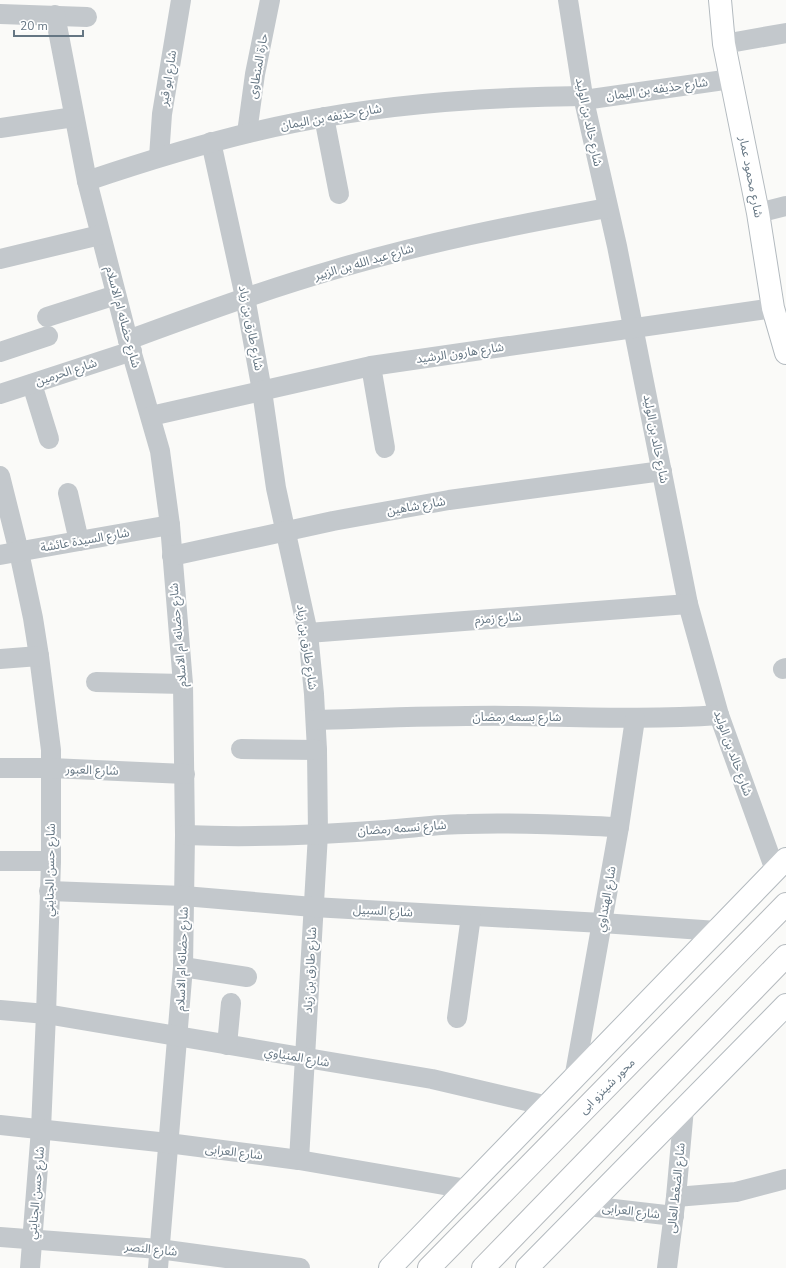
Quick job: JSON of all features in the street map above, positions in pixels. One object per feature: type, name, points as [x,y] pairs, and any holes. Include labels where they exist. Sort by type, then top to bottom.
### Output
[{"type":"street","name":"شارع ابو قير","points":[[159,157],[162,114],[181,0]]},
{"type":"street","name":"حارة المنطاوى","points":[[247,133],[255,74],[270,0]]},
{"type":"street","name":"شارع خالد بن الوليد","points":[[568,0],[583,98],[607,208],[617,246],[688,604],[718,715],[781,865]]},
{"type":"street","name":"شارع محمود عمار","points":[[720,0],[724,44],[758,213],[773,308],[784,340]]},
{"type":"street","points":[[0,14],[87,17]]},
{"type":"street","name":"شارع حضانه ام الاسلام","points":[[55,15],[87,181],[100,235],[160,451],[170,525],[183,684],[185,774],[183,966],[158,1268]]},
{"type":"street","points":[[724,44],[786,33]]},
{"type":"street","name":"شارع حذيفه بن اليمان","points":[[87,181],[159,157],[211,142],[295,122],[366,110],[438,101],[510,96],[583,98],[731,79]]},
{"type":"street","points":[[0,128],[74,117]]},
{"type":"street","points":[[324,117],[339,194]]},
{"type":"street","name":"شارع طارق بن زياد","points":[[211,142],[245,297],[262,391],[276,488],[308,633],[316,720],[318,834],[299,1160]]},
{"type":"street","points":[[758,213],[786,206]]},
{"type":"street","name":"شارع عبد الله بن الزبير","points":[[130,345],[245,297],[334,269],[424,245],[515,225],[607,208]]},
{"type":"street","points":[[0,259],[100,235]]},
{"type":"street","points":[[0,352],[48,327],[116,295]]},
{"type":"street","name":"شارع هارون الرشيد","points":[[151,416],[371,366],[773,308]]},
{"type":"street","name":"شارع الحرمين","points":[[0,394],[32,384],[130,345]]},
{"type":"street","points":[[371,366],[385,448]]},
{"type":"street","points":[[32,384],[49,439]]},
{"type":"street","name":"شارع شاهين","points":[[172,556],[333,521],[449,500],[662,471]]},
{"type":"street","name":"شارع حسن الجنايني","points":[[0,476],[9,553],[33,618],[51,750],[51,861],[46,1014],[40,1130],[30,1268]]},
{"type":"street","points":[[68,493],[79,541]]},
{"type":"street","name":"شارع السيدة عائشة","points":[[9,553],[170,525]]},
{"type":"street","name":"شارع زمزم","points":[[308,633],[688,604]]},
{"type":"street","points":[[0,660],[39,656]]},
{"type":"street","points":[[96,682],[183,684]]},
{"type":"street","name":"شارع بسمه رمضان","points":[[316,720],[514,716],[635,719],[718,715]]},
{"type":"street","name":"شارع الهنداوي","points":[[574,1079],[619,827],[635,719]]},
{"type":"street","points":[[241,749],[317,750]]},
{"type":"street","name":"شارع العبور","points":[[0,768],[51,768],[185,774]]},
{"type":"street","name":"شارع نسمه رمضان","points":[[185,835],[220,836],[318,834],[467,824],[551,824],[619,827]]},
{"type":"street","points":[[0,861],[51,861]]},
{"type":"street","points":[[390,1268],[781,865]]},
{"type":"street","name":"شارع السبيل","points":[[49,891],[184,896],[313,907],[717,931]]},
{"type":"street","name":"محور شينزو ابى","points":[[429,1268],[786,904]]},
{"type":"street","points":[[457,1018],[471,916]]},
{"type":"street","points":[[483,1268],[786,956]]},
{"type":"street","points":[[183,966],[247,977]]},
{"type":"street","points":[[227,1045],[231,1003]]},
{"type":"street","points":[[526,1268],[786,1005]]},
{"type":"street","name":"شارع المنياوي","points":[[0,1010],[46,1014],[432,1079],[548,1106]]},
{"type":"street","name":"شارع الضغط العالى","points":[[667,1268],[674,1216],[684,1108]]},
{"type":"street","name":"شارع العرابى","points":[[0,1125],[168,1143],[299,1160],[467,1189]]},
{"type":"street","points":[[676,1197],[736,1192],[786,1179]]},
{"type":"street","name":"شارع العرابى","points":[[588,1206],[674,1216]]},
{"type":"street","name":"شارع النصر","points":[[0,1237],[159,1248],[300,1268]]}]
